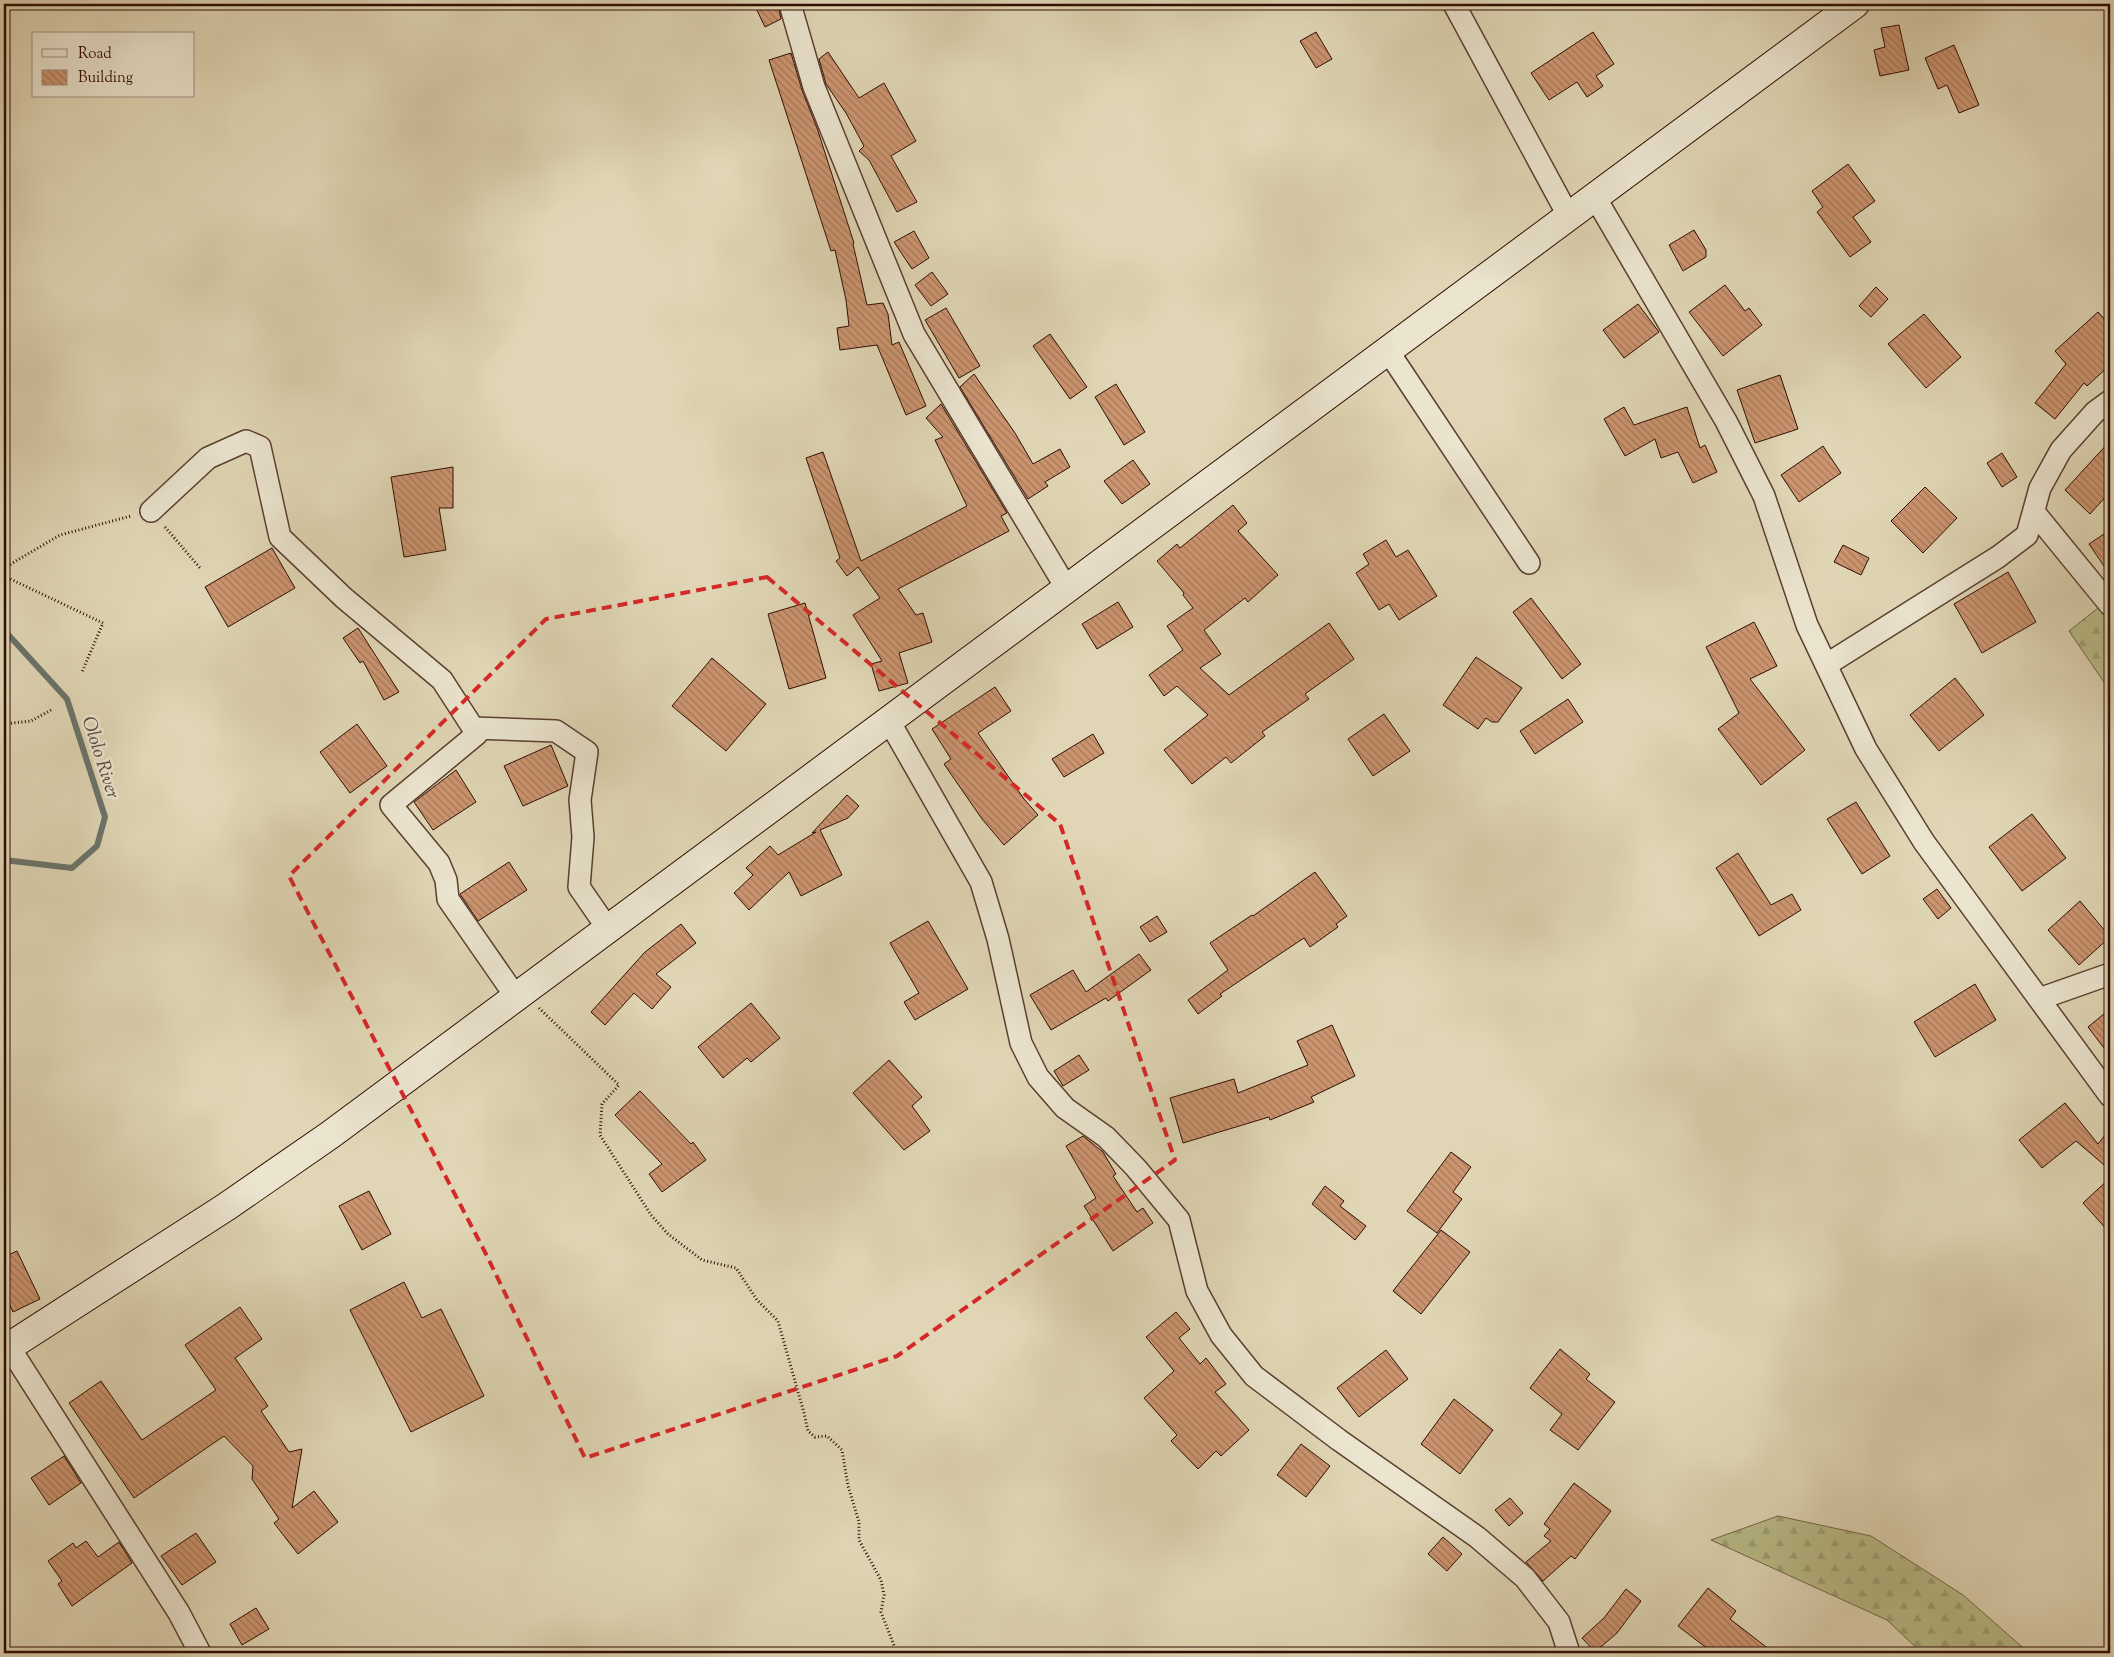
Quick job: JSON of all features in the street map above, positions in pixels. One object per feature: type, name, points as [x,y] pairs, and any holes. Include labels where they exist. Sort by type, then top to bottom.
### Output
[{"type":"main road","points":[[5,1346],[226,1207],[306,1152],[1388,352],[1855,4]]},
{"type":"street","points":[[790,4],[814,87],[914,334],[1067,589]]},
{"type":"street","points":[[1454,4],[1569,216]]},
{"type":"street","points":[[1595,197],[1726,421],[1764,496],[1807,625],[1866,749],[1924,842],[2110,1096]]},
{"type":"street","points":[[1388,352],[1529,563]]},
{"type":"street","points":[[1826,665],[1998,558],[2028,535],[2040,488],[2061,450],[2095,412],[2110,402]]},
{"type":"street","points":[[151,511],[208,458],[246,440],[260,447],[280,537],[344,598],[442,680],[477,734],[391,805],[439,863],[446,880],[448,899],[519,994]]},
{"type":"street","points":[[2034,512],[2110,606]]},
{"type":"street","points":[[890,721],[981,882],[998,939],[1021,1043],[1038,1077],[1065,1108],[1106,1137],[1136,1168],[1179,1220],[1197,1291],[1221,1335],[1254,1376],[1339,1440],[1477,1537],[1525,1578],[1558,1622],[1570,1653]]},
{"type":"street","points":[[473,728],[556,731],[587,752],[580,800],[583,837],[579,887],[608,929]]},
{"type":"street","points":[[2039,999],[2110,974]]},
{"type":"street","points":[[5,1346],[179,1613],[200,1653]]},
{"type":"path","points":[[4,568],[60,535],[151,511],[200,568]]},
{"type":"path","points":[[4,576],[103,623],[82,672]]},
{"type":"path","points":[[4,724],[31,722],[53,709]]},
{"type":"path","points":[[519,994],[619,1085],[602,1104],[600,1135],[651,1215],[668,1234],[702,1260],[736,1268],[757,1300],[778,1321],[800,1394],[808,1431],[815,1437],[827,1436],[842,1450],[848,1486],[859,1522],[859,1540],[882,1580],[884,1594],[881,1612],[897,1653]]},
{"type":"highlighted area","points":[[767,577],[1060,824],[1175,1160],[897,1356],[585,1458],[486,1254],[289,876],[546,619]]},
{"type":"green space","points":[[2098,608],[2110,622],[2110,691],[2069,631]]},
{"type":"green space","points":[[1778,1516],[1871,1536],[1963,1595],[2029,1653],[1922,1653],[1887,1620],[1711,1540]]},
{"type":"building","points":[[754,4],[778,4],[781,19],[765,27]]},
{"type":"building","points":[[1899,25],[1909,70],[1880,76],[1874,50],[1885,47],[1881,28]]},
{"type":"building","points":[[1316,32],[1332,59],[1316,68],[1300,41]]},
{"type":"building","points":[[1593,32],[1614,64],[1596,76],[1603,86],[1587,97],[1577,82],[1549,100],[1531,73]]},
{"type":"building","points":[[1954,45],[1979,105],[1959,113],[1947,85],[1938,89],[1925,58]]},
{"type":"building","points":[[828,52],[859,98],[884,83],[916,141],[891,156],[917,202],[897,212],[869,160],[859,151],[864,146],[846,113],[826,84],[819,59]]},
{"type":"building","points":[[791,53],[854,243],[867,305],[883,303],[888,314],[892,345],[899,342],[926,406],[906,415],[877,345],[840,350],[837,328],[849,326],[846,300],[835,250],[831,251],[769,60]]},
{"type":"building","points":[[1848,164],[1875,201],[1853,217],[1871,242],[1850,257],[1817,212],[1823,207],[1812,191]]},
{"type":"building","points":[[1694,230],[1706,250],[1706,257],[1683,271],[1669,245]]},
{"type":"building","points":[[914,231],[929,258],[912,269],[894,242]]},
{"type":"building","points":[[932,272],[948,294],[931,306],[915,285]]},
{"type":"building","points":[[1725,285],[1745,311],[1749,308],[1762,325],[1723,356],[1689,312]]},
{"type":"building","points":[[1876,287],[1888,299],[1871,317],[1859,306]]},
{"type":"building","points":[[1638,304],[1659,332],[1624,358],[1603,330]]},
{"type":"building","points":[[946,308],[980,366],[959,378],[925,320]]},
{"type":"building","points":[[2098,312],[2110,325],[2110,365],[2087,386],[2084,383],[2055,419],[2035,403],[2066,364],[2055,351]]},
{"type":"building","points":[[1924,314],[1961,357],[1926,388],[1888,344]]},
{"type":"building","points":[[1050,334],[1087,387],[1070,399],[1033,346]]},
{"type":"building","points":[[974,374],[1015,433],[1033,464],[1060,449],[1070,467],[1045,482],[1048,486],[1028,499],[960,387]]},
{"type":"building","points":[[1780,375],[1798,429],[1755,443],[1737,390]]},
{"type":"building","points":[[1116,384],[1145,432],[1124,445],[1095,397]]},
{"type":"building","points":[[941,404],[1007,513],[1001,516],[1009,531],[898,589],[916,615],[923,613],[932,642],[899,653],[908,683],[879,691],[871,664],[882,661],[853,615],[880,598],[858,567],[847,576],[836,561],[840,558],[806,458],[823,452],[861,561],[967,506],[935,440],[943,437],[926,418]]},
{"type":"building","points":[[1624,407],[1634,425],[1687,407],[1700,448],[1705,445],[1717,472],[1693,483],[1678,452],[1661,458],[1655,439],[1625,456],[1604,419]]},
{"type":"building","points":[[2110,441],[2110,492],[2090,514],[2065,490]]},
{"type":"building","points":[[1823,446],[1841,473],[1799,502],[1781,475]]},
{"type":"building","points":[[2002,453],[2017,477],[2002,487],[1987,463]]},
{"type":"building","points":[[1133,460],[1150,484],[1122,504],[1104,481]]},
{"type":"building","points":[[453,467],[453,508],[439,508],[446,550],[404,557],[391,477]]},
{"type":"building","points":[[1925,487],[1957,518],[1923,553],[1891,521]]},
{"type":"building","points":[[1233,505],[1247,523],[1238,531],[1278,575],[1248,602],[1245,598],[1204,630],[1221,654],[1200,668],[1229,695],[1329,623],[1354,659],[1305,694],[1309,699],[1262,732],[1265,736],[1231,763],[1226,757],[1192,784],[1164,750],[1208,715],[1177,686],[1164,696],[1149,675],[1183,650],[1167,626],[1193,608],[1183,595],[1184,593],[1157,561],[1177,544],[1180,548]]},
{"type":"building","points":[[2104,534],[2110,543],[2110,575],[2089,544]]},
{"type":"building","points":[[1386,540],[1396,557],[1408,550],[1437,596],[1399,620],[1389,604],[1379,610],[1356,573],[1369,564],[1363,554]]},
{"type":"building","points":[[1843,545],[1869,558],[1861,575],[1834,562]]},
{"type":"building","points":[[272,548],[295,588],[228,627],[205,587]]},
{"type":"building","points":[[2008,572],[2036,622],[1982,653],[1954,604]]},
{"type":"building","points":[[1531,598],[1581,664],[1562,679],[1513,612]]},
{"type":"building","points":[[1118,602],[1133,627],[1097,649],[1082,624]]},
{"type":"building","points":[[805,603],[826,678],[789,689],[768,614]]},
{"type":"building","points":[[1754,622],[1777,666],[1750,679],[1805,750],[1761,785],[1718,729],[1739,713],[1706,647]]},
{"type":"building","points":[[358,628],[399,692],[384,700],[363,661],[360,663],[343,638]]},
{"type":"building","points":[[1476,657],[1522,688],[1498,722],[1492,722],[1486,718],[1478,729],[1443,705]]},
{"type":"building","points":[[712,658],[766,704],[726,751],[672,706]]},
{"type":"building","points":[[1955,678],[1984,715],[1939,751],[1910,715]]},
{"type":"building","points":[[995,687],[1011,711],[978,733],[1024,799],[1038,815],[1004,845],[982,819],[944,764],[951,759],[932,729]]},
{"type":"building","points":[[1568,699],[1583,722],[1535,754],[1520,731]]},
{"type":"building","points":[[1384,714],[1410,751],[1373,776],[1348,739]]},
{"type":"building","points":[[357,724],[387,766],[350,793],[320,752]]},
{"type":"building","points":[[1093,734],[1104,753],[1064,777],[1052,759]]},
{"type":"building","points":[[551,745],[568,786],[523,806],[504,766]]},
{"type":"building","points":[[456,770],[476,802],[433,830],[414,802]]},
{"type":"building","points":[[847,795],[859,806],[848,818],[820,830],[842,875],[801,896],[789,872],[749,910],[734,893],[753,875],[746,868],[770,846],[778,855],[816,832],[812,833]]},
{"type":"building","points":[[1856,802],[1890,856],[1862,874],[1827,819]]},
{"type":"building","points":[[2032,814],[2066,858],[2022,891],[1989,847]]},
{"type":"building","points":[[1738,853],[1771,905],[1792,894],[1801,910],[1759,936],[1716,868]]},
{"type":"building","points":[[509,862],[527,890],[478,921],[460,894]]},
{"type":"building","points":[[1315,872],[1347,916],[1336,924],[1338,927],[1310,947],[1304,938],[1220,994],[1222,996],[1198,1014],[1188,1000],[1228,970],[1210,943],[1253,916]]},
{"type":"building","points":[[1937,889],[1951,908],[1938,919],[1923,899]]},
{"type":"building","points":[[2080,901],[2110,937],[2079,965],[2048,930]]},
{"type":"building","points":[[1157,916],[1167,932],[1150,942],[1140,927]]},
{"type":"building","points":[[928,921],[968,989],[915,1020],[904,1002],[919,993],[890,943]]},
{"type":"building","points":[[681,924],[696,943],[656,974],[671,987],[652,1009],[634,993],[605,1025],[591,1012],[645,952]]},
{"type":"building","points":[[1139,954],[1151,970],[1108,1001],[1106,998],[1051,1030],[1030,995],[1073,970],[1086,992]]},
{"type":"building","points":[[1975,984],[1996,1020],[1935,1057],[1914,1022]]},
{"type":"building","points":[[751,1003],[780,1038],[751,1062],[747,1058],[723,1078],[698,1047]]},
{"type":"building","points":[[2110,1009],[2110,1056],[2088,1027]]},
{"type":"building","points":[[1332,1025],[1355,1076],[1311,1097],[1314,1102],[1270,1120],[1269,1117],[1183,1143],[1170,1098],[1234,1079],[1238,1093],[1308,1065],[1297,1041]]},
{"type":"building","points":[[1079,1055],[1089,1070],[1063,1086],[1054,1071]]},
{"type":"building","points":[[889,1060],[922,1097],[912,1106],[930,1131],[904,1150],[853,1093]]},
{"type":"building","points":[[640,1091],[691,1144],[693,1142],[706,1160],[662,1192],[649,1174],[662,1164],[615,1115]]},
{"type":"building","points":[[2065,1103],[2098,1144],[2110,1129],[2110,1170],[2076,1141],[2042,1168],[2019,1140]]},
{"type":"building","points":[[1083,1136],[1103,1152],[1116,1174],[1113,1176],[1137,1212],[1143,1208],[1153,1223],[1113,1251],[1084,1206],[1096,1198],[1066,1146]]},
{"type":"building","points":[[1451,1152],[1471,1167],[1453,1192],[1462,1199],[1437,1233],[1407,1211]]},
{"type":"building","points":[[2110,1178],[2110,1233],[2083,1203]]},
{"type":"building","points":[[1325,1186],[1344,1201],[1340,1206],[1366,1226],[1355,1240],[1312,1204]]},
{"type":"building","points":[[369,1191],[391,1234],[362,1250],[339,1206]]},
{"type":"building","points":[[1441,1230],[1470,1252],[1421,1314],[1393,1291]]},
{"type":"building","points":[[17,1251],[40,1299],[13,1312],[4,1293],[4,1257]]},
{"type":"building","points":[[404,1282],[422,1318],[441,1309],[484,1396],[411,1432],[350,1310]]},
{"type":"building","points":[[240,1307],[262,1339],[235,1358],[268,1406],[261,1411],[289,1452],[302,1449],[292,1508],[314,1491],[338,1522],[298,1554],[274,1523],[279,1519],[252,1479],[253,1466],[224,1436],[134,1498],[69,1403],[101,1381],[142,1440],[216,1390],[185,1345]]},
{"type":"building","points":[[1176,1312],[1190,1329],[1179,1338],[1200,1364],[1206,1358],[1226,1384],[1215,1392],[1249,1430],[1221,1456],[1216,1451],[1198,1469],[1171,1441],[1177,1435],[1144,1398],[1174,1371],[1146,1337]]},
{"type":"building","points":[[1560,1349],[1590,1374],[1586,1379],[1615,1402],[1578,1450],[1550,1430],[1562,1414],[1530,1388]]},
{"type":"building","points":[[1386,1350],[1408,1379],[1359,1417],[1337,1388]]},
{"type":"building","points":[[1454,1399],[1493,1430],[1460,1474],[1421,1444]]},
{"type":"building","points":[[1301,1444],[1330,1466],[1306,1497],[1277,1475]]},
{"type":"building","points":[[64,1456],[81,1483],[49,1505],[31,1478]]},
{"type":"building","points":[[1574,1483],[1611,1511],[1575,1559],[1571,1556],[1543,1581],[1526,1562],[1551,1541],[1544,1536],[1550,1529],[1544,1524]]},
{"type":"building","points":[[1510,1498],[1523,1513],[1509,1526],[1495,1510]]},
{"type":"building","points":[[196,1533],[216,1562],[182,1585],[161,1556]]},
{"type":"building","points":[[1443,1537],[1462,1554],[1447,1571],[1428,1554]]},
{"type":"building","points":[[86,1541],[98,1557],[119,1542],[132,1563],[72,1606],[58,1584],[62,1581],[48,1561],[73,1543],[76,1548]]},
{"type":"building","points":[[1708,1588],[1736,1611],[1730,1619],[1774,1653],[1713,1653],[1678,1626]]},
{"type":"building","points":[[1626,1589],[1641,1601],[1617,1633],[1595,1652],[1582,1638],[1604,1618]]},
{"type":"building","points":[[256,1608],[269,1629],[242,1645],[230,1624]]},
{"type":"waterway","name":"Ololo River","points":[[4,630],[67,699],[105,817],[97,846],[72,868],[4,860]]}]
